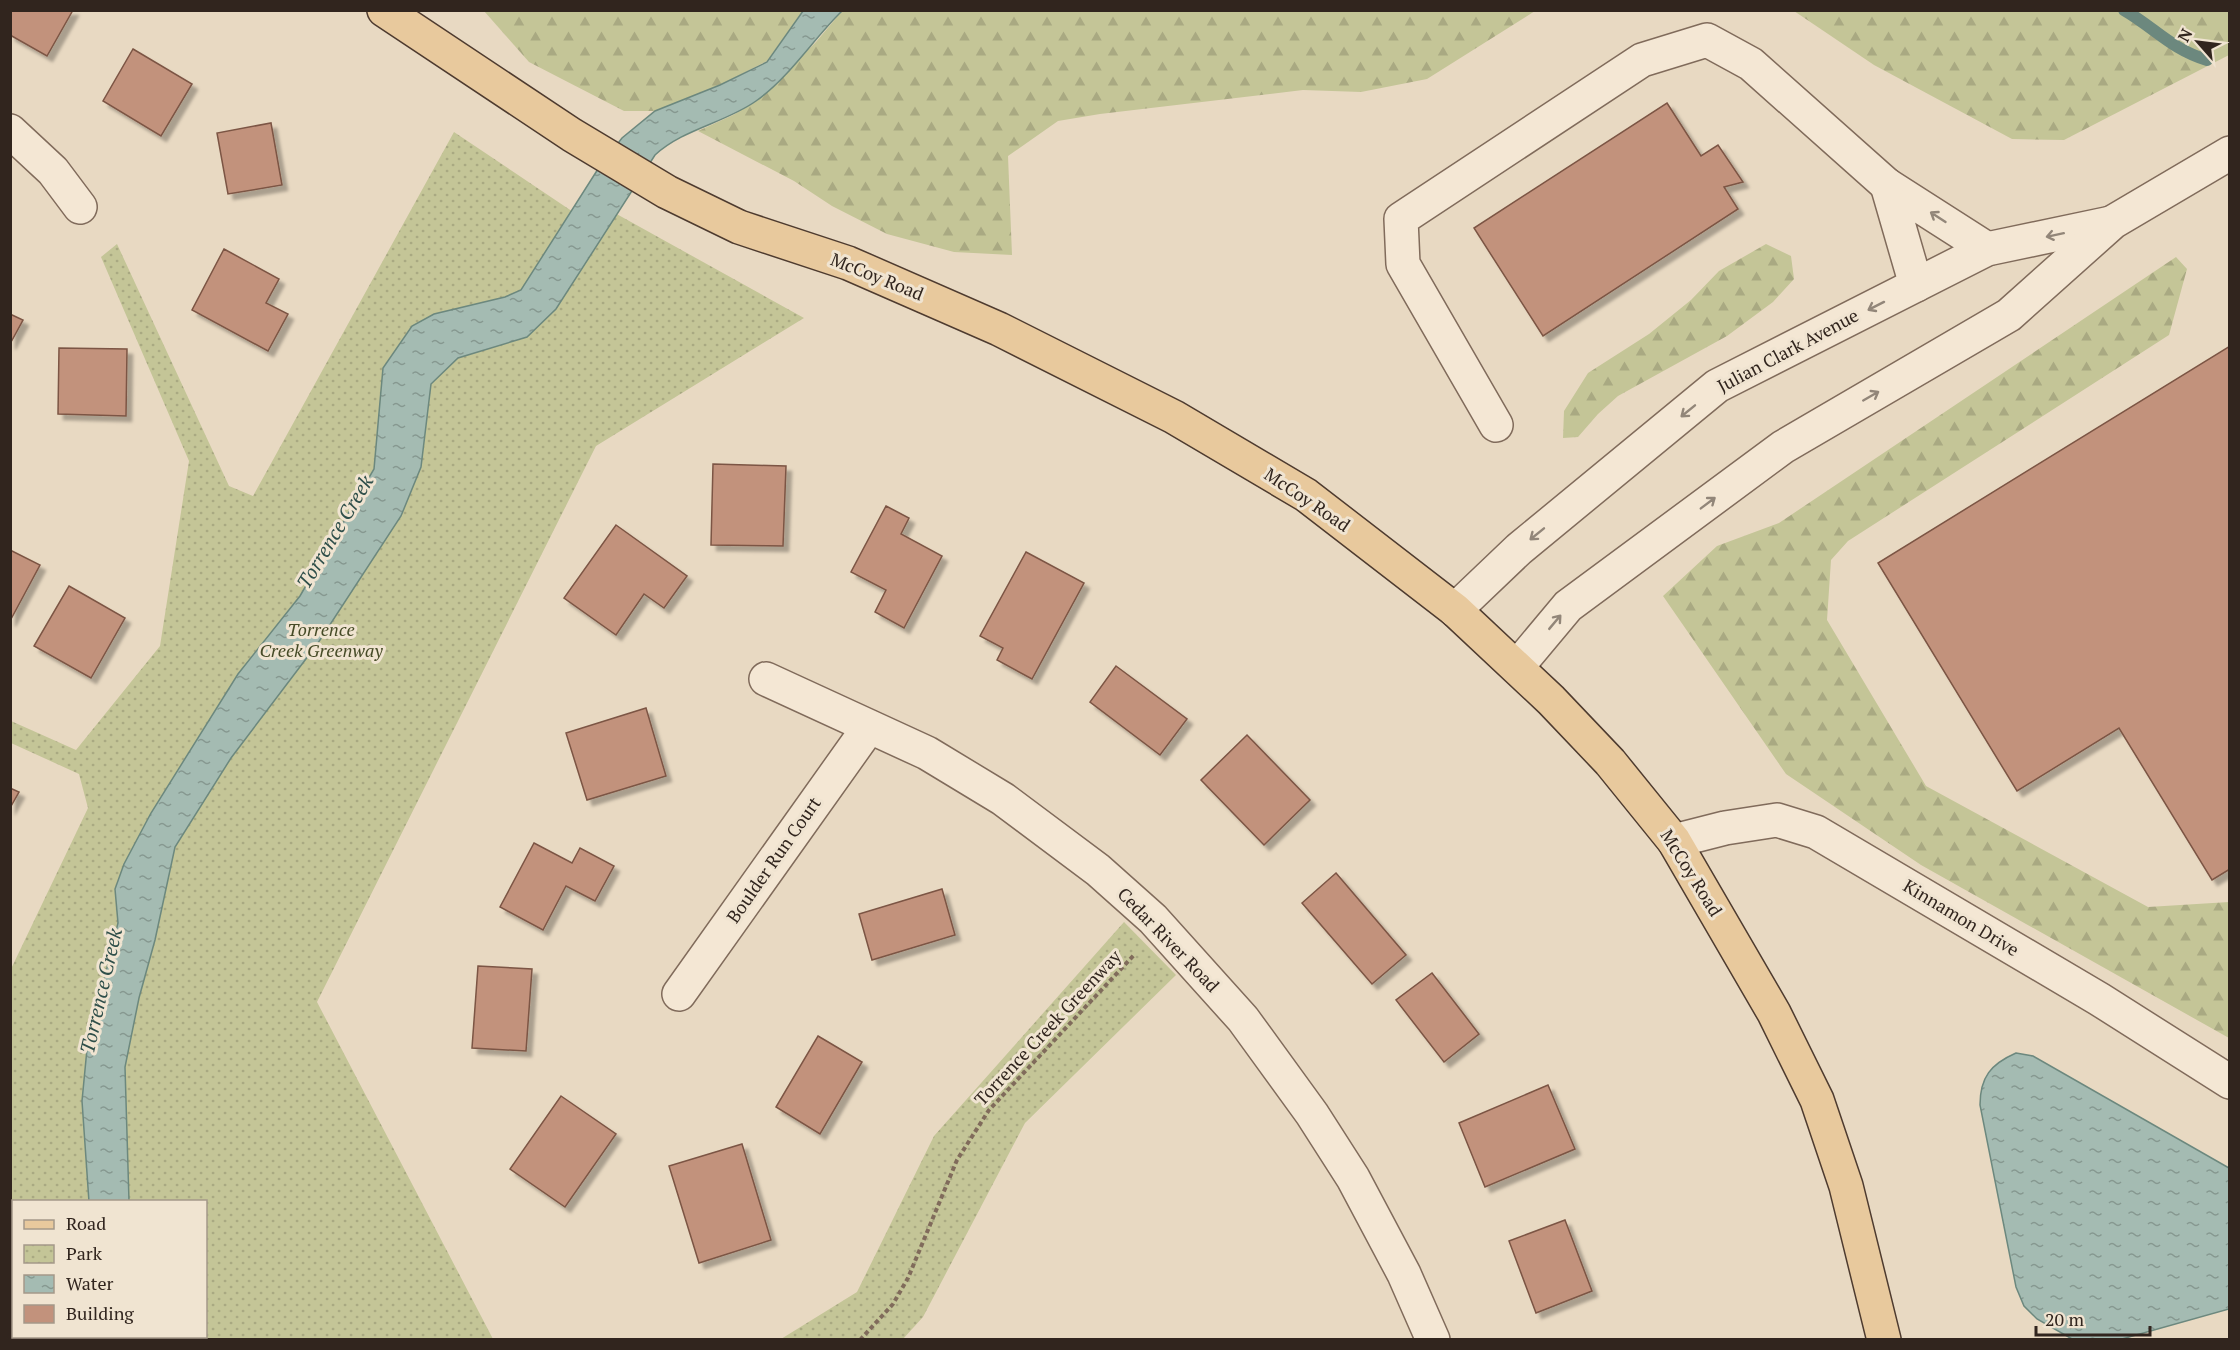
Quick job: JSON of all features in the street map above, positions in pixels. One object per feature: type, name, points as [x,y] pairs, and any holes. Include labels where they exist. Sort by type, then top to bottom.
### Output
[{"type":"main road","name":"McCoy Road","points":[[384,10],[572,135],[667,192],[739,227],[848,263],[988,324],[1174,417],[1306,495],[1455,610],[1517,667],[1610,762],[1674,841],[1774,1013],[1817,1100],[1846,1186],[1884,1340]]},
{"type":"street","points":[[1496,425],[1403,264],[1401,219],[1642,60],[1707,40],[1751,64],[1887,185],[1987,249]]},
{"type":"street","points":[[10,131],[53,171],[80,207]]},
{"type":"street","name":"Julian Clark Avenue","points":[[1517,667],[1568,606],[1783,447],[2009,315],[2113,222],[2229,153]]},
{"type":"street","points":[[1887,185],[1916,285]]},
{"type":"street","name":"Julian Clark Avenue","points":[[1455,610],[1519,549],[1717,386],[1987,249],[2113,222]]},
{"type":"street","name":"Cedar River Road","points":[[766,679],[927,753],[1003,799],[1098,870],[1161,927],[1243,1019],[1312,1114],[1353,1178],[1404,1274],[1433,1340]]},
{"type":"street","name":"Boulder Run Court","points":[[680,994],[869,727]]},
{"type":"street","name":"Kinnamon Drive","points":[[1674,841],[1725,828],[1777,820],[1815,832],[2099,999],[2229,1082]]},
{"type":"path","name":"Torrence Creek Greenway","points":[[860,1340],[893,1304],[908,1278],[957,1160],[989,1110],[1057,1035],[1161,927]]},
{"type":"green space","points":[[484,11],[803,11],[767,61],[720,85],[655,111],[624,111],[529,62]]},
{"type":"green space","points":[[842,11],[1535,11],[1427,79],[1361,92],[1303,90],[1058,121],[1008,156],[1012,255],[954,252],[887,234],[832,206],[794,181],[698,131],[733,115],[758,100],[816,42]]},
{"type":"green space","points":[[1794,11],[2229,11],[2229,55],[2064,140],[2012,139],[1874,65]]},
{"type":"green space","name":"Torrence Creek Greenway","points":[[454,132],[600,230],[613,212],[804,318],[596,446],[317,1002],[493,1339],[11,1339],[10,971],[88,808],[79,774],[11,743],[11,721],[76,750],[160,646],[189,461],[101,257],[117,244],[229,486],[253,496]]},
{"type":"green space","points":[[1766,244],[1791,256],[1794,279],[1773,302],[1727,336],[1618,396],[1578,437],[1563,438],[1564,411],[1588,373],[1649,334],[1691,300],[1719,271]]},
{"type":"green space","points":[[2176,257],[2187,269],[2169,335],[1848,541],[1831,560],[1827,620],[1926,786],[2148,907],[2229,902],[2229,1038],[1921,865],[1786,774],[1663,596],[1717,546],[1779,523]]},
{"type":"green space","points":[[1124,922],[1176,975],[1025,1123],[923,1317],[903,1339],[781,1339],[857,1292],[934,1136]]},
{"type":"water","points":[[803,11],[842,11],[768,92],[744,109],[691,132],[655,155],[556,309],[527,337],[458,358],[431,384],[421,467],[401,516],[318,643],[231,758],[175,847],[125,1067],[129,1200],[89,1200],[82,1101],[87,1049],[118,923],[115,889],[124,864],[151,813],[238,674],[300,596],[374,469],[383,368],[412,326],[434,314],[505,297],[521,290],[598,169],[622,138],[655,111],[720,85],[767,62]]},
{"type":"water","points":[[2016,1053],[2033,1056],[2229,1168],[2229,1309],[2122,1339],[2072,1339],[2037,1319],[2024,1306],[2016,1287],[1980,1105],[1982,1087],[1989,1073],[2000,1062]]},
{"type":"building","points":[[10,10],[73,10],[47,56],[10,35]]},
{"type":"building","points":[[133,49],[192,84],[161,136],[103,101]]},
{"type":"building","points":[[1667,103],[1701,156],[1718,145],[1743,182],[1724,187],[1738,209],[1543,336],[1474,228]]},
{"type":"building","points":[[271,123],[282,185],[228,194],[217,133]]},
{"type":"building","points":[[224,249],[279,279],[266,303],[288,314],[268,351],[192,310]]},
{"type":"building","points":[[10,314],[23,320],[10,344]]},
{"type":"building","points":[[2230,346],[2230,869],[2212,880],[2119,728],[2017,791],[1878,563]]},
{"type":"building","points":[[59,348],[127,349],[126,416],[58,414]]},
{"type":"building","points":[[713,464],[786,466],[783,546],[711,545]]},
{"type":"building","points":[[886,506],[909,518],[901,534],[942,556],[904,628],[875,612],[886,590],[851,572]]},
{"type":"building","points":[[616,525],[687,576],[664,608],[644,594],[616,635],[564,598]]},
{"type":"building","points":[[10,550],[40,565],[10,621]]},
{"type":"building","points":[[1026,552],[1084,583],[1032,679],[997,660],[1003,648],[980,636]]},
{"type":"building","points":[[69,586],[125,618],[91,678],[34,646]]},
{"type":"building","points":[[1116,666],[1187,719],[1160,755],[1090,702]]},
{"type":"building","points":[[646,708],[666,776],[587,800],[566,733]]},
{"type":"building","points":[[1247,735],[1310,800],[1264,845],[1201,780]]},
{"type":"building","points":[[10,788],[19,792],[10,808]]},
{"type":"building","points":[[534,843],[572,863],[580,848],[614,866],[595,901],[566,886],[543,930],[500,907]]},
{"type":"building","points":[[1336,873],[1406,955],[1372,984],[1302,903]]},
{"type":"building","points":[[942,889],[955,935],[872,960],[859,914]]},
{"type":"building","points":[[478,966],[532,969],[526,1051],[472,1048]]},
{"type":"building","points":[[1432,973],[1479,1034],[1444,1062],[1396,1000]]},
{"type":"building","points":[[818,1036],[862,1062],[820,1134],[776,1107]]},
{"type":"building","points":[[1548,1085],[1575,1149],[1485,1187],[1459,1123]]},
{"type":"building","points":[[561,1096],[616,1134],[565,1207],[510,1169]]},
{"type":"building","points":[[742,1144],[771,1240],[699,1263],[669,1166]]},
{"type":"building","points":[[1565,1220],[1592,1291],[1536,1313],[1509,1241]]},
{"type":"waterway","points":[[2124,10],[2173,44],[2207,60]]},
{"type":"water label","name":"Torrence Creek","points":[[335,532]]},
{"type":"water label","name":"Torrence Creek","points":[[101,991]]}]
